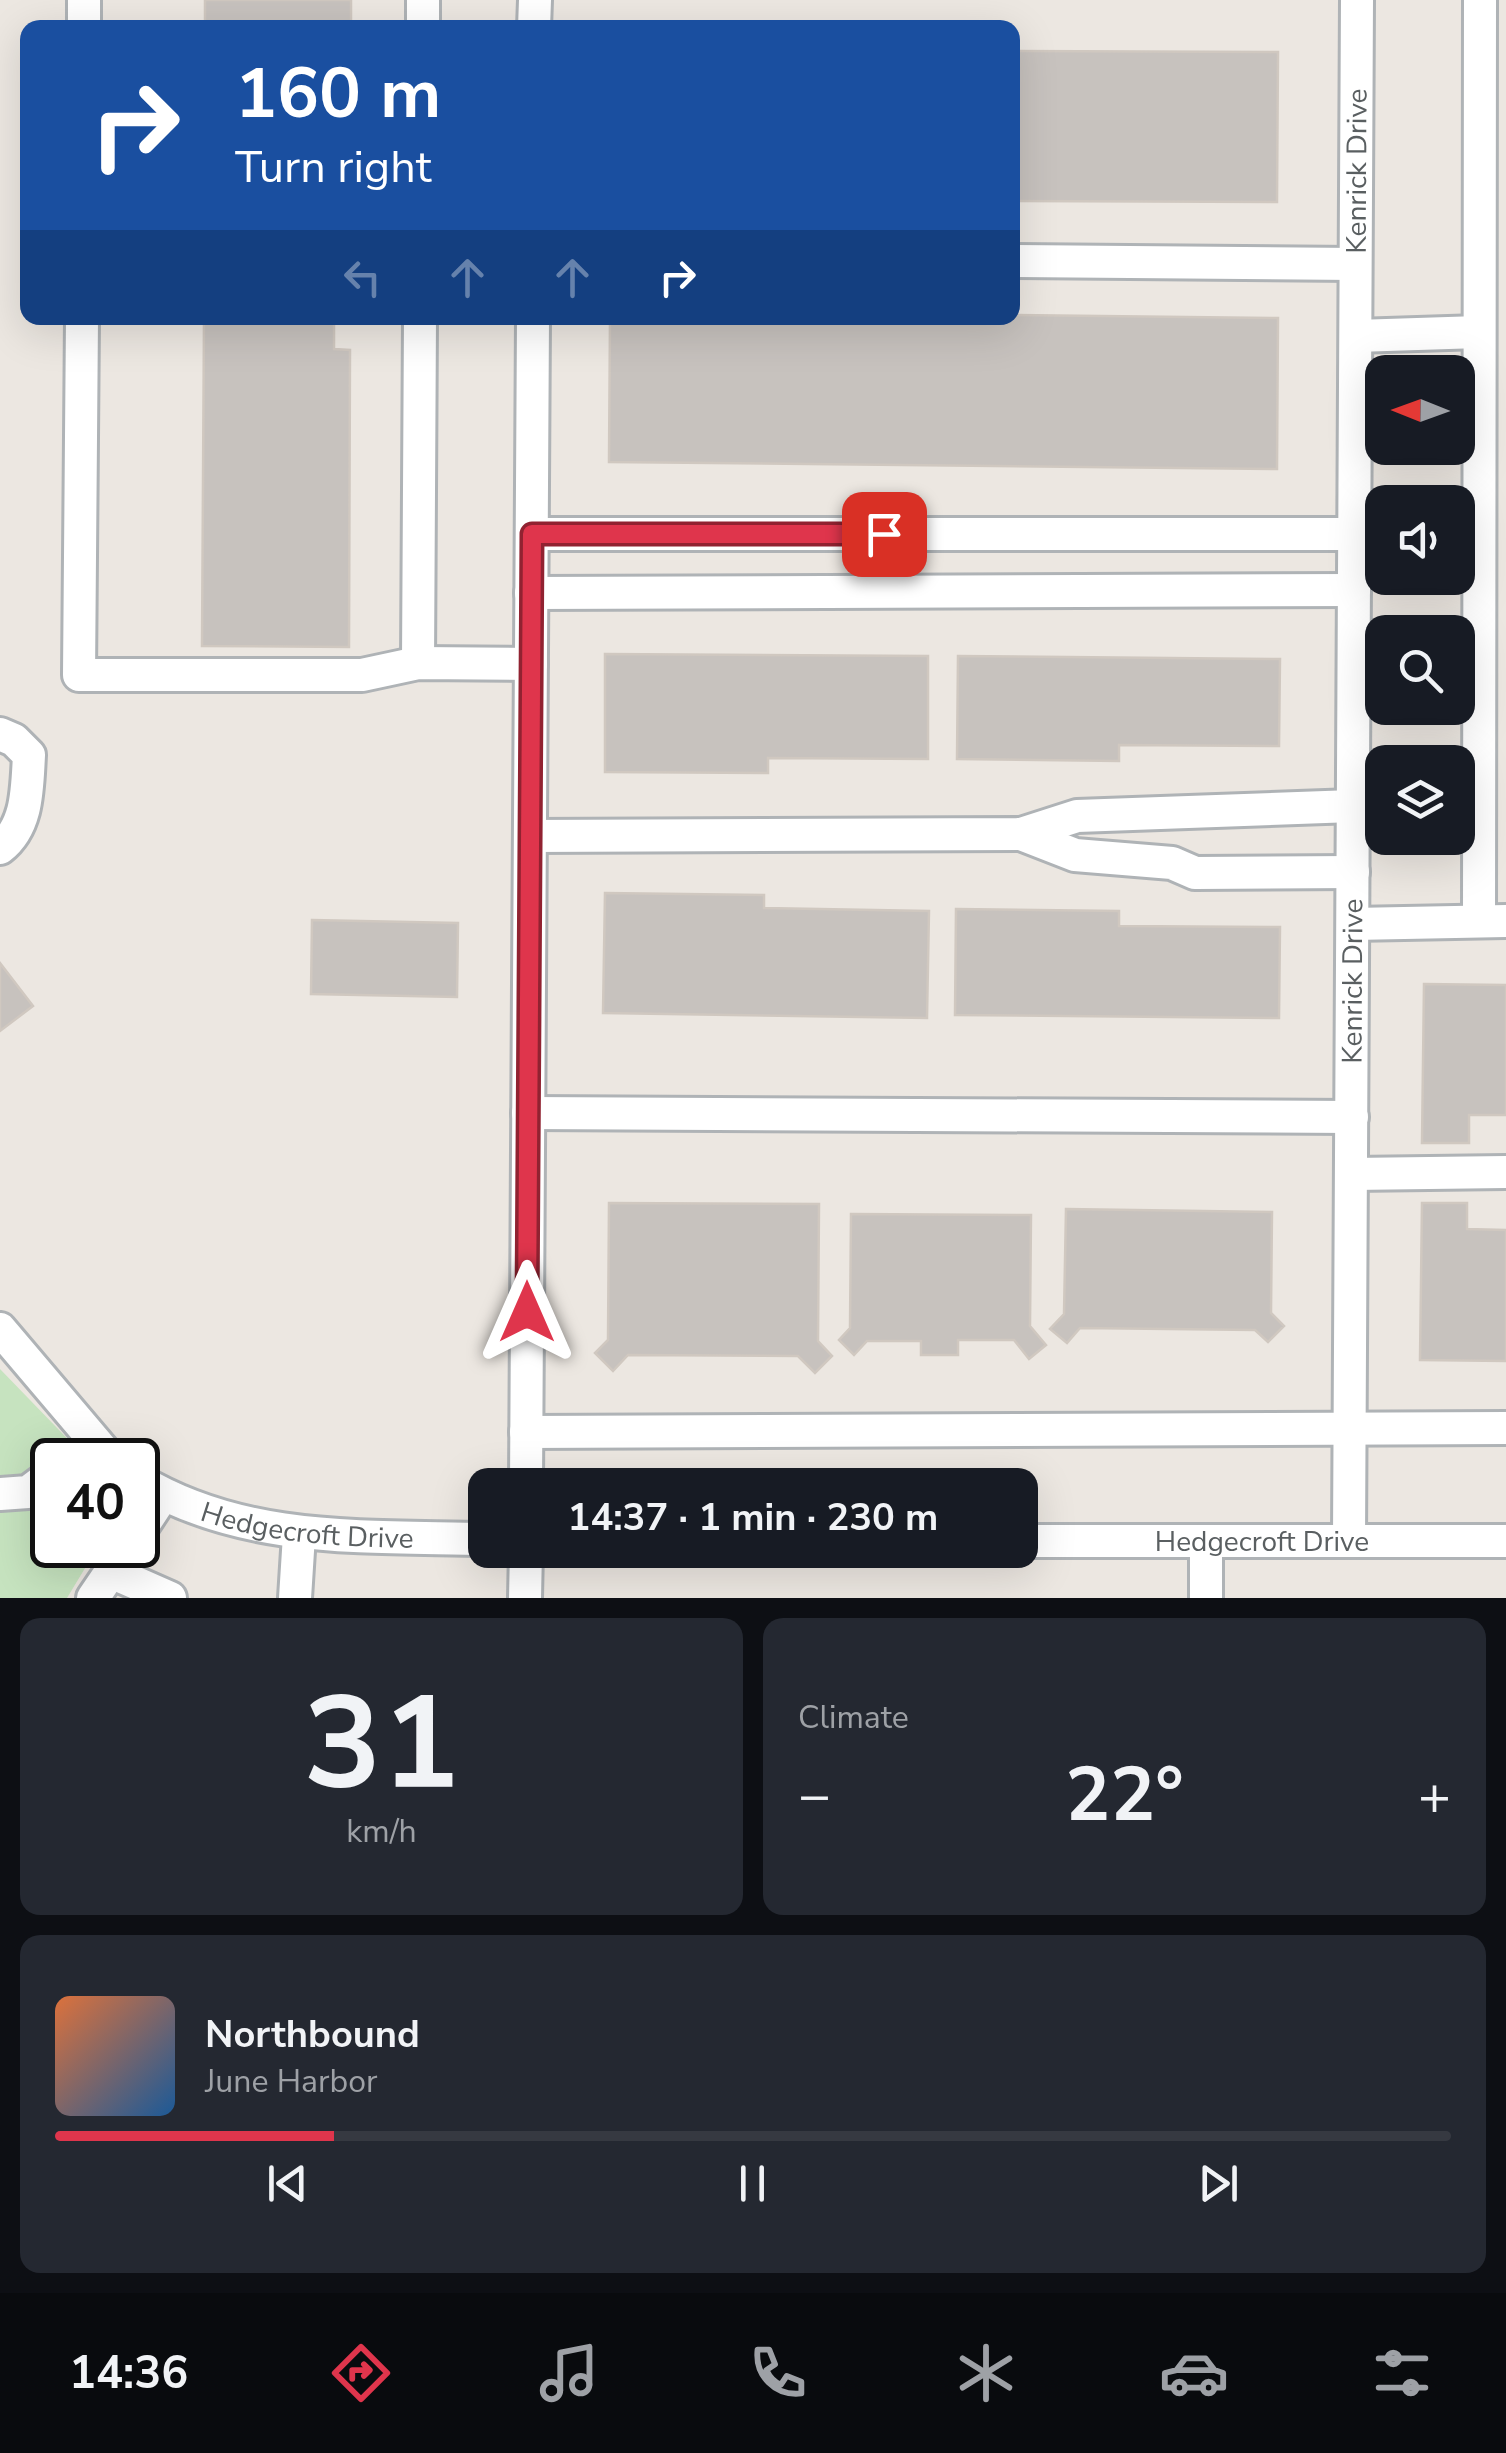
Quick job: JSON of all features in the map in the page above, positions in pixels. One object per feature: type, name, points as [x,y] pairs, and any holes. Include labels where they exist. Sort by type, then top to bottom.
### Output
[{"type":"street","name":"Kenrick Drive","points":[[1349,1541],[1357,0]]},
{"type":"street","points":[[1353,924],[1492,921],[1479,332],[1480,0]]},
{"type":"street","points":[[1020,261],[1355,264]]},
{"type":"street","points":[[82,325],[79,676],[362,675],[418,663],[531,664]]},
{"type":"street","points":[[418,663],[420,325]]},
{"type":"street","points":[[526,1468],[533,325]]},
{"type":"street","points":[[1356,336],[1479,332]]},
{"type":"street","points":[[532,534],[1355,534]]},
{"type":"street","points":[[532,593],[1354,590]]},
{"type":"street","points":[[0,734],[14,740],[29,755],[27,800],[14,837],[0,848]]},
{"type":"street","points":[[530,836],[1021,834],[1077,816],[1353,806]]},
{"type":"street","points":[[1021,834],[1075,855],[1172,863],[1195,873],[1353,872]]},
{"type":"street","points":[[528,1112],[1352,1117]]},
{"type":"street","points":[[1352,1174],[1506,1172]]},
{"type":"street","points":[[0,1329],[80,1438]]},
{"type":"street","points":[[526,1432],[1506,1428]]},
{"type":"street","points":[[0,1494],[30,1490]]},
{"type":"street","name":"Hedgecroft Drive","points":[[160,1491],[229,1520],[298,1535],[468,1540]]},
{"type":"street","points":[[296,1598],[298,1535]]},
{"type":"street","name":"Hedgecroft Drive","points":[[1038,1541],[1506,1541]]},
{"type":"street","points":[[1206,1541],[1206,1598]]},
{"type":"street","points":[[526,1568],[526,1598]]},
{"type":"street","points":[[111,1572],[170,1598]]},
{"type":"green space","points":[[0,1369],[67,1438],[30,1438],[30,1568],[85,1568],[67,1598],[0,1598]]},
{"type":"building","points":[[205,0],[351,0],[351,20],[205,20]]},
{"type":"building","points":[[1020,51],[1278,52],[1277,202],[1020,201]]},
{"type":"building","points":[[1020,315],[1278,318],[1277,469],[609,462],[610,325],[1020,325]]},
{"type":"building","points":[[204,325],[334,325],[334,349],[350,350],[349,647],[202,646]]},
{"type":"building","points":[[605,654],[928,656],[928,759],[768,758],[768,773],[605,772]]},
{"type":"building","points":[[958,656],[1280,659],[1279,746],[1119,745],[1119,761],[957,759]]},
{"type":"building","points":[[605,893],[764,895],[764,908],[929,911],[927,1018],[603,1013]]},
{"type":"building","points":[[956,909],[1119,911],[1119,926],[1280,927],[1279,1018],[955,1015]]},
{"type":"building","points":[[312,920],[458,923],[457,997],[311,994]]},
{"type":"building","points":[[0,963],[33,1006],[0,1031]]},
{"type":"building","points":[[1424,984],[1506,985],[1506,1115],[1469,1115],[1469,1143],[1422,1143]]},
{"type":"building","points":[[609,1203],[819,1204],[818,1341],[832,1356],[815,1373],[798,1356],[628,1355],[613,1371],[595,1353],[608,1340]]},
{"type":"building","points":[[1422,1203],[1467,1203],[1467,1229],[1506,1230],[1506,1361],[1420,1360]]},
{"type":"building","points":[[1066,1209],[1272,1212],[1271,1313],[1284,1326],[1268,1342],[1255,1330],[1080,1328],[1067,1343],[1050,1329],[1064,1314]]},
{"type":"building","points":[[851,1214],[1031,1215],[1030,1326],[1046,1345],[1029,1359],[1014,1340],[958,1340],[958,1355],[921,1355],[921,1341],[867,1341],[854,1355],[839,1340],[850,1328]]},
{"type":"route","points":[[527,1312],[532,534],[884,534]]}]
